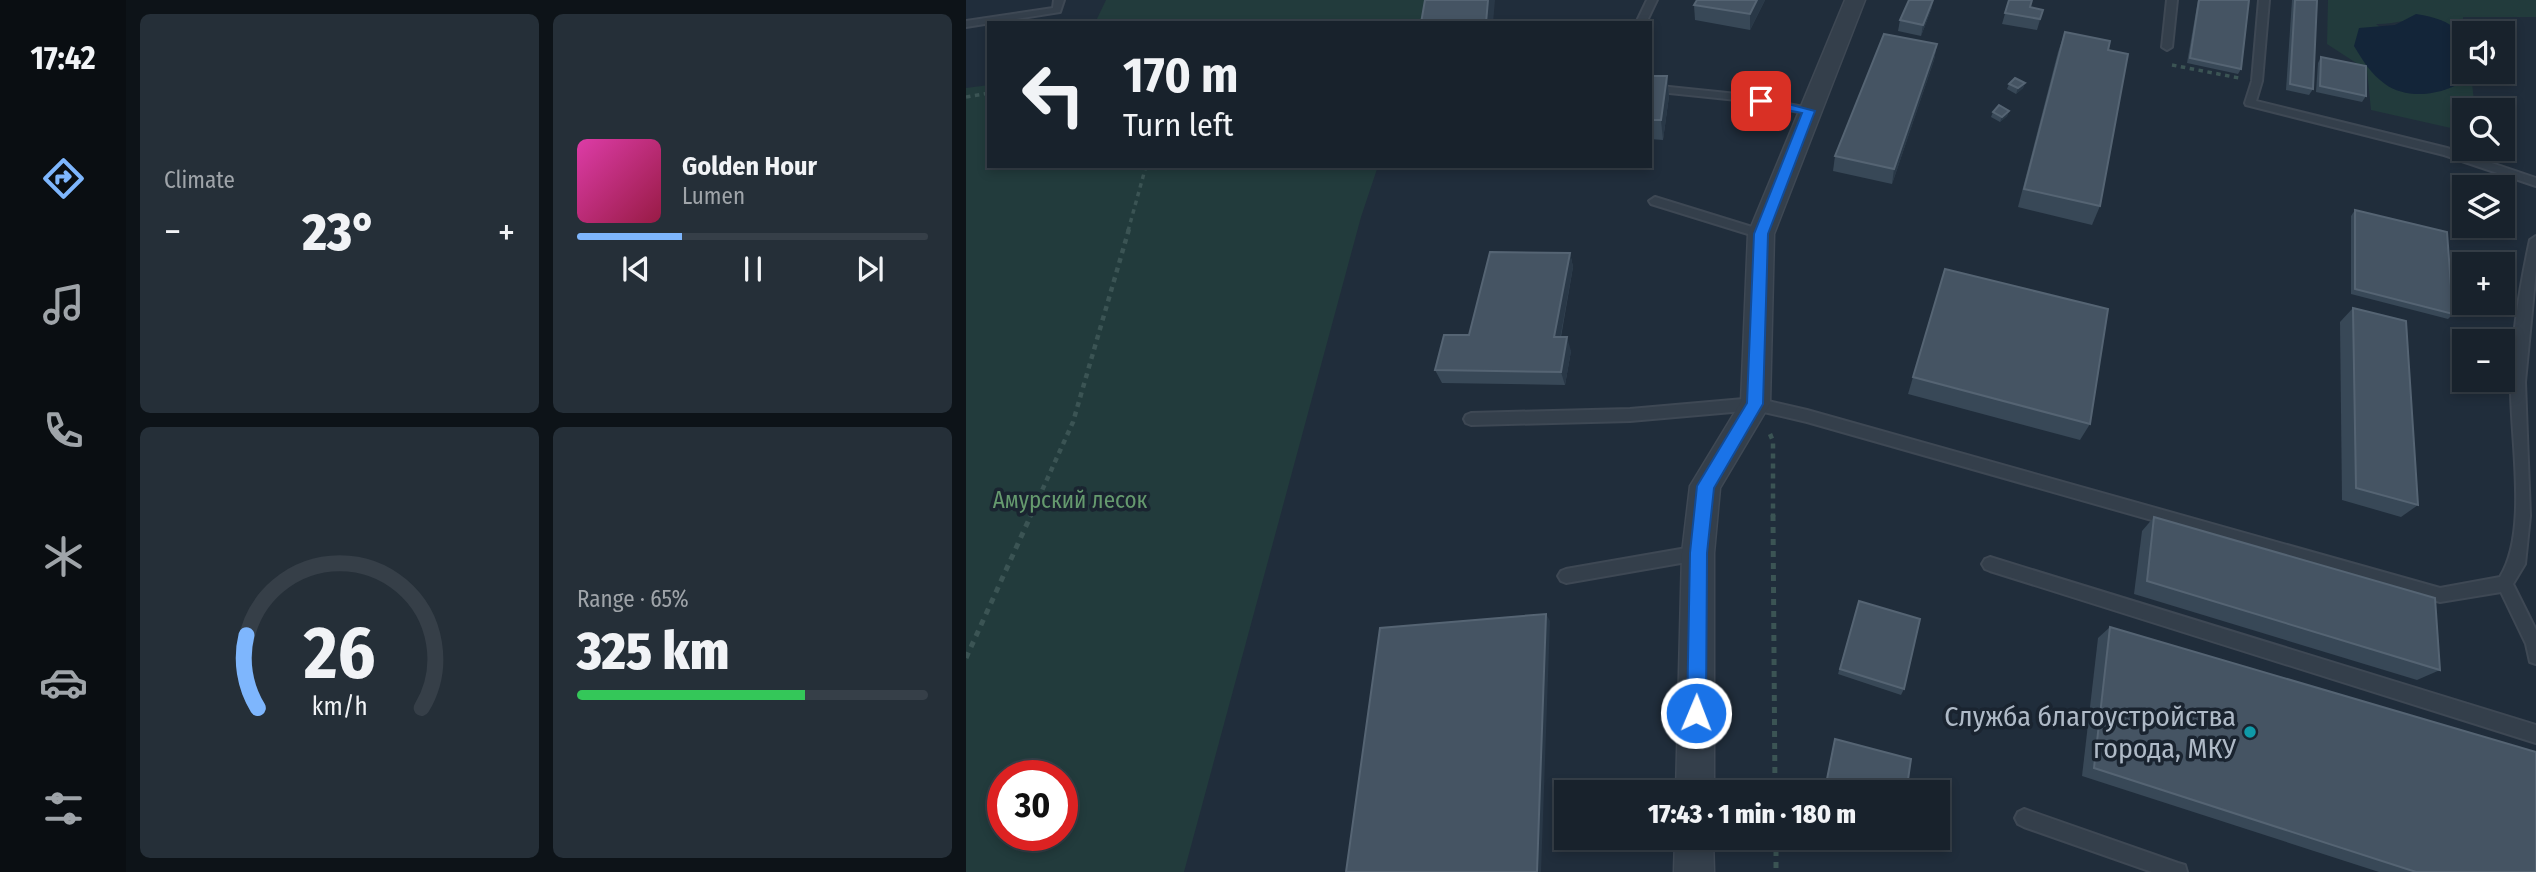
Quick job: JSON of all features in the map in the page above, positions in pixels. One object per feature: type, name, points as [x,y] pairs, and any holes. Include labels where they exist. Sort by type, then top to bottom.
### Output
[{"type":"street","points":[[1695,780],[1698,553],[1705,486],[1755,404],[1761,234],[1855,0]]},
{"type":"street","points":[[1694,850],[1694,872]]},
{"type":"lane","points":[[966,24],[1057,10],[1059,0]]},
{"type":"lane","points":[[1642,21],[1652,0]]},
{"type":"lane","points":[[2167,47],[2172,0]]},
{"type":"lane","points":[[2263,0],[2257,81],[2250,103],[2447,152],[2536,182]]},
{"type":"lane","points":[[1652,88],[1737,97],[1809,111]]},
{"type":"lane","points":[[1656,201],[1761,234]]},
{"type":"lane","points":[[2505,584],[2516,564],[2523,516],[2518,382],[2536,240]]},
{"type":"lane","points":[[1471,419],[1630,415],[1755,404],[1807,416],[2440,595],[2505,584]]},
{"type":"lane","points":[[1566,576],[1698,553]]},
{"type":"lane","points":[[1990,564],[2536,734]]},
{"type":"lane","points":[[2505,584],[2534,643],[2536,656]]},
{"type":"lane","points":[[2024,818],[2178,872]]},
{"type":"path","points":[[2167,47],[2157,62],[2257,81]]},
{"type":"path","points":[[966,97],[987,93]]},
{"type":"path","points":[[966,658],[1073,422],[1097,347],[1145,168]]},
{"type":"path","points":[[1755,404],[1773,441],[1775,780]]},
{"type":"path","points":[[1776,850],[1776,872]]},
{"type":"green space","points":[[1106,0],[1429,0],[1426,21],[1096,21]]},
{"type":"green space","points":[[2328,0],[2536,0],[2536,17],[2463,17],[2463,21],[2452,21],[2452,29],[2446,23],[2425,18],[2376,24],[2452,79],[2452,84],[2472,84],[2474,98],[2452,98],[2452,128],[2371,110],[2367,70],[2327,44]]},
{"type":"green space","name":"Амурский лесок","points":[[987,85],[987,168],[1377,168],[1361,217],[1184,872],[966,872],[966,88]]},
{"type":"water","points":[[2416,14],[2441,20],[2452,27],[2452,84],[2458,84],[2442,91],[2406,93],[2395,90],[2376,76],[2354,46],[2359,28],[2395,25]]},
{"type":"building","points":[[1425,0],[1488,0],[1486,21],[1421,21]]},
{"type":"building","points":[[1697,0],[1757,0],[1750,14],[1694,5]]},
{"type":"building","points":[[1909,0],[1933,0],[1923,25],[1900,20]]},
{"type":"building","points":[[2009,0],[2032,0],[2030,7],[2043,10],[2040,19],[2005,13]]},
{"type":"building","points":[[2199,0],[2249,0],[2241,69],[2190,58]]},
{"type":"building","points":[[2295,0],[2317,0],[2313,89],[2290,84]]},
{"type":"building","points":[[2065,32],[2110,41],[2108,50],[2128,54],[2100,206],[2024,189]]},
{"type":"building","points":[[1884,34],[1937,44],[1894,169],[1835,156]]},
{"type":"building","points":[[2321,57],[2366,66],[2366,96],[2320,86]]},
{"type":"building","points":[[1652,76],[1667,76],[1661,120],[1652,120]]},
{"type":"building","points":[[2015,78],[2025,83],[2018,88],[2009,84]]},
{"type":"building","points":[[1999,105],[2009,111],[2002,117],[1993,112]]},
{"type":"building","points":[[2355,210],[2447,232],[2452,314],[2355,289]]},
{"type":"building","points":[[1490,252],[1570,253],[1554,337],[1567,337],[1561,372],[1435,370],[1444,335],[1469,335]]},
{"type":"building","points":[[1945,269],[2108,309],[2090,424],[1913,377]]},
{"type":"building","points":[[2353,308],[2406,321],[2418,505],[2356,488]]},
{"type":"building","points":[[2154,517],[2435,598],[2440,670],[2147,581]]},
{"type":"building","points":[[1859,601],[1920,619],[1904,689],[1840,669]]},
{"type":"building","points":[[1546,614],[1537,872],[1346,872],[1380,628]]},
{"type":"building","name":"Служба благоустройства города, МКУ","points":[[2110,627],[2536,752],[2536,872],[2416,872],[2094,768]]},
{"type":"building","points":[[1835,739],[1911,759],[1908,780],[1827,779]]},
{"type":"place","name":"Служба благоустройства города, МКУ","points":[[2250,732]]},
{"type":"route","points":[[1696,713],[1698,553],[1705,486],[1755,404],[1761,234],[1809,111],[1761,101]]}]
